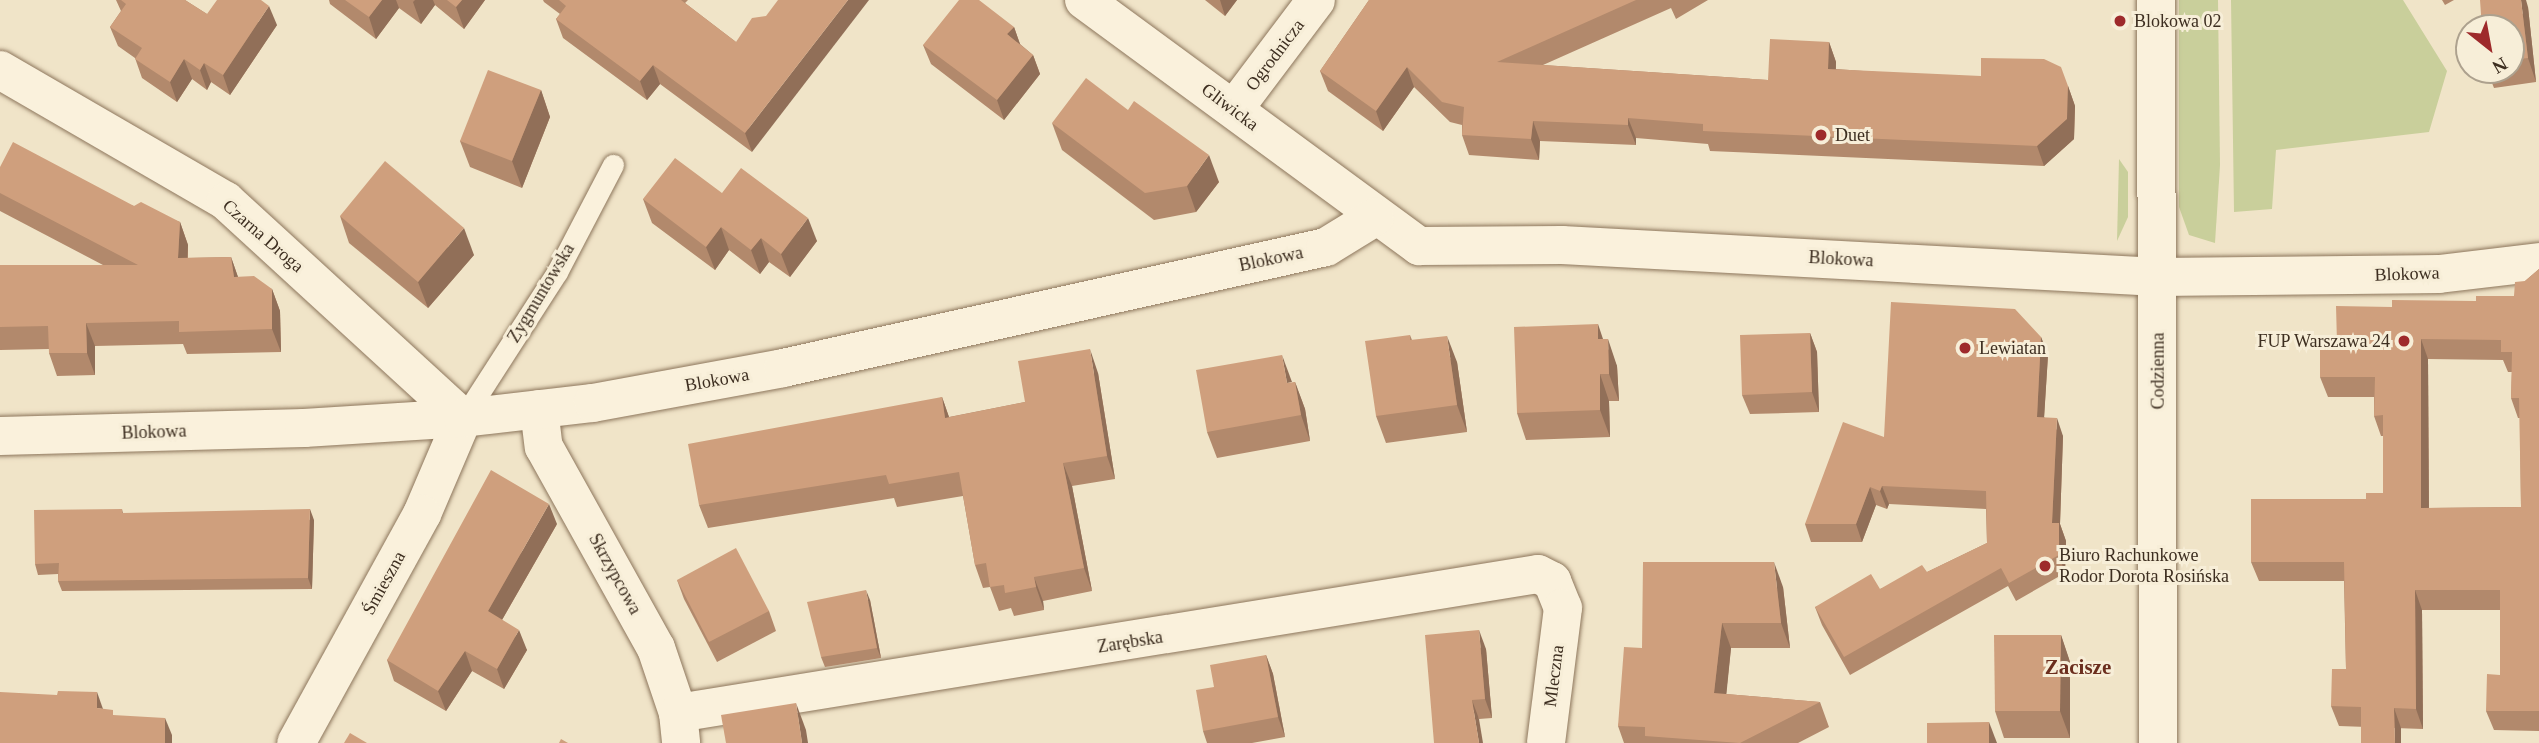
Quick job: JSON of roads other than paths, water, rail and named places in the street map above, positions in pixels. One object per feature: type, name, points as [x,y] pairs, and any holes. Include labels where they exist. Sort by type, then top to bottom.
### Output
[{"type":"street","name":"Gliwicka","points":[[1084,0],[1234,109],[1375,217]]},
{"type":"street","name":"Ogrodnicza","points":[[1234,109],[1316,0]]},
{"type":"street","name":"Codzienna","points":[[2156,0],[2158,743]]},
{"type":"street","name":"Czarna Droga","points":[[0,70],[226,201],[463,418]]},
{"type":"street","name":"Blokowa","points":[[0,436],[463,418],[539,409],[783,368],[1326,247],[1375,217],[1419,246],[1562,245],[2158,277],[2439,274],[2539,262]]},
{"type":"street","name":"Skrzypcowa","points":[[539,409],[544,447],[656,648],[679,728]]},
{"type":"street","name":"Śmieszna","points":[[296,743],[422,514],[463,418]]},
{"type":"street","name":"Zarębska","points":[[679,728],[1538,574],[1552,581],[1563,608]]},
{"type":"street","name":"Mleczna","points":[[1546,743],[1563,608]]},
{"type":"lane","name":"Zygmuntowska","points":[[463,418],[557,271],[613,165]]},
{"type":"place","name":"Blokowa 02","points":[[2120,21]]},
{"type":"place","name":"Duet","points":[[1821,135]]},
{"type":"place","name":"FUP Warszawa 24","points":[[2404,341]]},
{"type":"place","name":"Lewiatan","points":[[1965,348]]},
{"type":"place","name":"Biuro Rachunkowe Rodor Dorota Rosińska","points":[[2045,566]]},
{"type":"district","name":"Zacisze","points":[[2078,667]]}]
